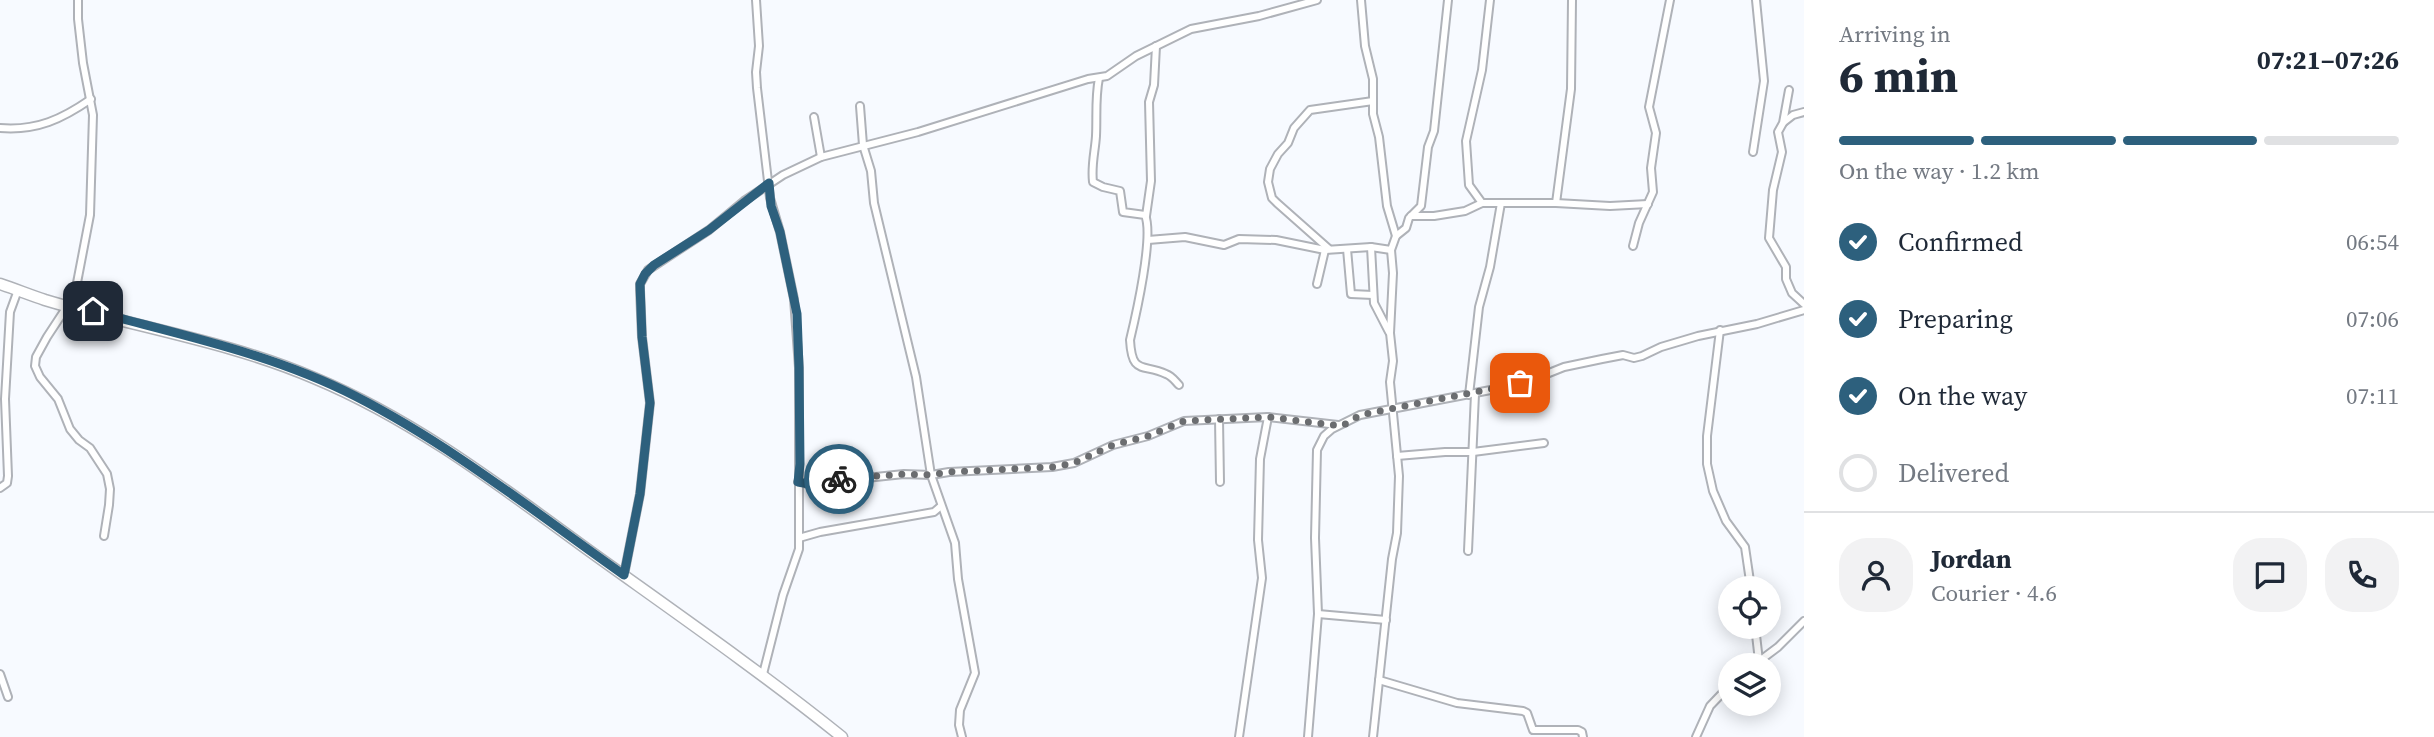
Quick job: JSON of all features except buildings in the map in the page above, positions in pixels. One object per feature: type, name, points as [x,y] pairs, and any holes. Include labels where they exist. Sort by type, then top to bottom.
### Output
[{"type":"main road","points":[[0,284],[215,344],[312,377],[355,396],[427,437],[505,489],[763,674],[842,737]]},
{"type":"street","points":[[78,0],[83,63],[93,115],[90,215],[77,285],[36,357],[35,366],[40,377],[58,399],[70,429],[90,448],[107,474],[110,505],[104,536]]},
{"type":"street","points":[[755,0],[760,46],[757,88],[771,206],[780,232],[797,314],[799,368],[799,548],[783,594],[763,674]]},
{"type":"street","points":[[624,575],[640,494],[650,403],[642,337],[640,284],[654,265],[709,230],[769,183],[821,157],[918,132],[1107,76],[1136,56],[1199,27],[1259,16],[1317,0]]},
{"type":"street","points":[[1361,0],[1365,46],[1373,79],[1373,114],[1380,137],[1387,206],[1396,236]]},
{"type":"street","points":[[1373,737],[1397,533],[1397,456],[1390,382],[1394,361],[1390,333],[1393,273],[1391,250],[1396,236],[1406,228],[1411,216],[1421,206],[1428,147],[1435,120],[1448,0]]},
{"type":"street","points":[[1482,204],[1469,185],[1466,141],[1482,70],[1490,0]]},
{"type":"street","points":[[1556,202],[1570,89],[1572,0]]},
{"type":"street","points":[[1633,246],[1653,192],[1651,168],[1656,145],[1649,107],[1670,0]]},
{"type":"street","points":[[1753,152],[1764,81],[1756,0]]},
{"type":"street","points":[[1156,46],[1154,85],[1149,102],[1152,177],[1146,216],[1148,240],[1130,349],[1134,361],[1141,368],[1166,374],[1179,385]]},
{"type":"street","points":[[1099,78],[1096,96],[1096,139],[1092,156],[1093,182],[1097,186],[1120,191],[1123,212],[1146,216]]},
{"type":"street","points":[[1789,90],[1783,123],[1778,132],[1782,152],[1773,190],[1769,238],[1786,267],[1786,279],[1792,293],[1804,304]]},
{"type":"street","points":[[0,128],[29,127],[52,122],[91,99]]},
{"type":"street","points":[[1328,250],[1272,198],[1268,182],[1270,169],[1288,143],[1294,128],[1310,110],[1373,101]]},
{"type":"street","points":[[860,106],[863,145],[871,171],[877,216],[916,377],[931,475],[955,542],[958,579],[975,670],[960,710],[959,725],[962,737]]},
{"type":"street","points":[[1783,123],[1793,115],[1804,112]]},
{"type":"street","points":[[814,117],[821,157]]},
{"type":"street","points":[[1411,216],[1432,217],[1465,211],[1482,204],[1648,204]]},
{"type":"street","points":[[1468,551],[1473,452],[1472,394],[1479,307],[1490,267],[1501,204]]},
{"type":"street","points":[[1148,240],[1185,237],[1224,245],[1239,239],[1276,240],[1328,250],[1371,247],[1391,250]]},
{"type":"street","points":[[1371,247],[1375,306],[1390,333]]},
{"type":"street","points":[[1348,249],[1351,294],[1373,295]]},
{"type":"street","points":[[1317,285],[1328,250]]},
{"type":"street","points":[[0,488],[7,483],[8,477],[3,385],[10,312],[18,290]]},
{"type":"street","points":[[1308,737],[1318,614],[1315,538],[1317,450],[1324,436],[1332,429],[1360,415],[1472,394],[1584,362],[1623,355],[1634,358],[1661,347],[1720,330],[1757,324],[1804,310]]},
{"type":"street","points":[[1720,330],[1707,436],[1707,464],[1713,491],[1729,528],[1745,547],[1749,576]]},
{"type":"street","points":[[798,482],[809,484],[904,474],[931,475],[1052,467],[1074,463],[1113,445],[1148,436],[1184,421],[1268,417],[1342,426]]},
{"type":"street","points":[[1239,737],[1262,578],[1258,540],[1260,459],[1268,417]]},
{"type":"street","points":[[1219,419],[1220,482]]},
{"type":"street","points":[[1397,456],[1473,452],[1544,443]]},
{"type":"street","points":[[799,538],[820,531],[934,512],[941,506]]},
{"type":"street","points":[[1318,614],[1386,620]]},
{"type":"street","points":[[1770,653],[1804,621]]},
{"type":"street","points":[[0,674],[8,697]]},
{"type":"street","points":[[1379,680],[1444,700],[1483,708],[1523,711],[1527,713],[1533,730],[1578,730],[1583,737]]},
{"type":"street","points":[[1696,737],[1710,706],[1718,698]]},
{"type":"way so far","points":[[839,479],[1052,467],[1080,462],[1113,445],[1148,436],[1184,421],[1268,417],[1342,426],[1360,415],[1520,383]]},
{"type":"route","points":[[93,311],[265,360],[355,396],[427,437],[505,489],[624,575],[645,463],[650,403],[642,337],[640,284],[654,265],[709,230],[769,183],[771,206],[780,232],[797,314],[800,464],[798,482],[809,484],[839,479]]}]
